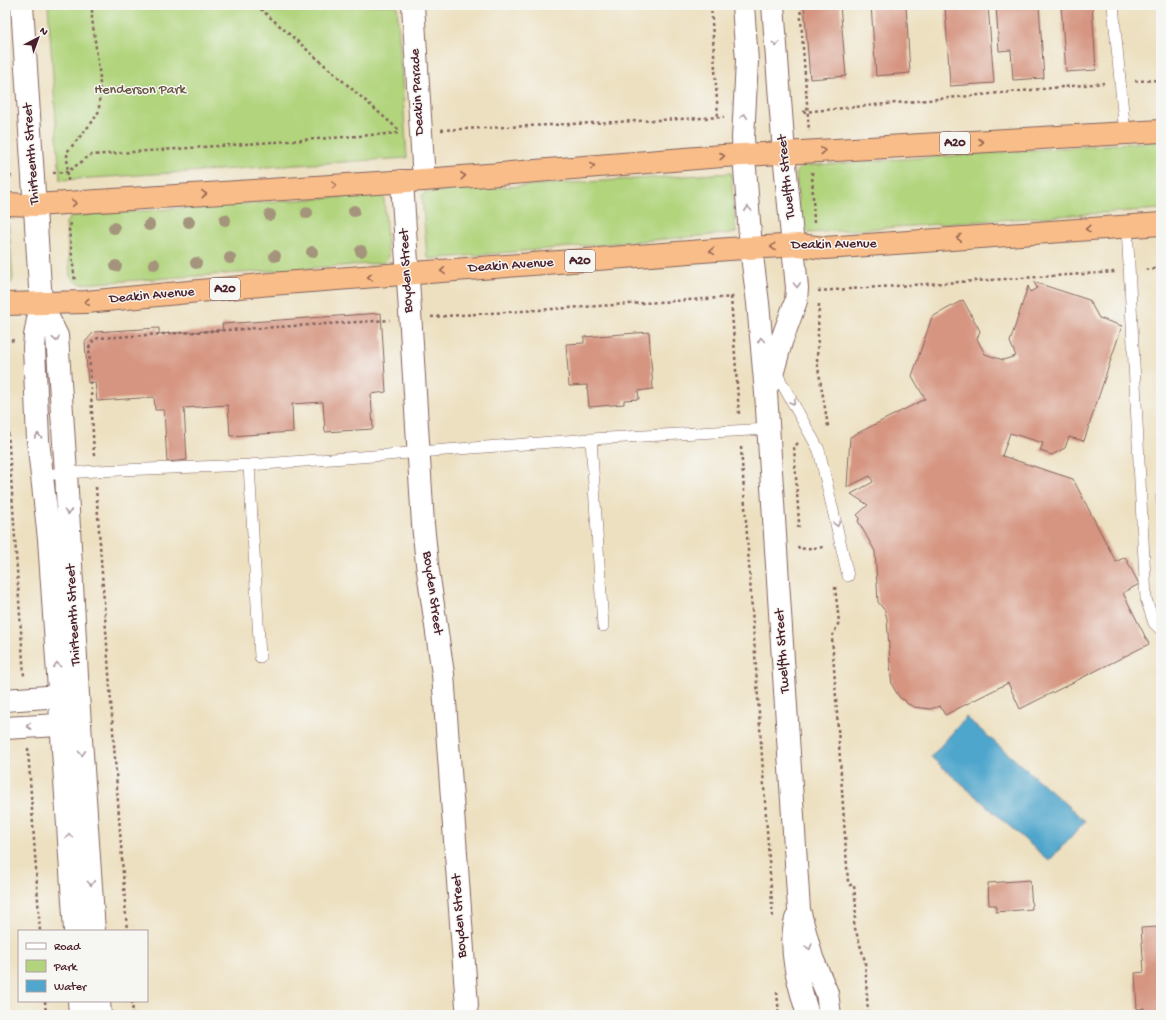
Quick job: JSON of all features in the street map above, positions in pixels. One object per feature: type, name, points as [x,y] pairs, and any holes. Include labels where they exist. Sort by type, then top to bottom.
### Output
[{"type":"highway","name":"A20","points":[[5,204],[35,205],[71,203],[424,180],[722,156],[1161,131]]},
{"type":"highway","name":"Deakin Avenue","points":[[5,304],[77,302],[271,284],[751,248],[794,246],[825,248],[1161,224]]},
{"type":"street","name":"Thirteenth Street","points":[[22,5],[41,303],[34,347],[38,440],[41,475],[69,695]]},
{"type":"street","name":"Deakin Parade","points":[[413,5],[411,132],[424,180]]},
{"type":"street","name":"Twelfth Street","points":[[744,5],[747,61],[744,116],[744,155],[751,248],[766,393],[799,910],[815,966],[827,993],[830,1015]]},
{"type":"street","name":"Twelfth Street","points":[[766,393],[781,342],[794,307],[797,293],[794,246],[784,153],[773,5]]},
{"type":"street","name":"Boyden Street","points":[[402,181],[409,274],[403,319],[419,452],[427,564],[443,674],[467,1006]]},
{"type":"street","name":"Thirteenth Street","points":[[41,303],[57,336],[66,473],[69,695],[94,930]]},
{"type":"street","points":[[15,699],[69,695]]},
{"type":"street","name":"Thirteenth Street","points":[[71,724],[75,930]]},
{"type":"street","points":[[5,728],[71,724]]},
{"type":"street","name":"Twelfth Street","points":[[799,910],[793,932],[794,952],[808,1015]]},
{"type":"street","points":[[79,1002],[80,1015]]},
{"type":"street","points":[[99,1002],[100,1015]]},
{"type":"lane","points":[[1113,5],[1125,134]]},
{"type":"lane","points":[[1127,226],[1146,599],[1154,623],[1161,630]]},
{"type":"lane","points":[[774,368],[819,450],[848,576]]},
{"type":"lane","points":[[41,475],[95,471],[249,465],[591,439],[768,429]]},
{"type":"lane","points":[[591,439],[603,626]]},
{"type":"lane","points":[[249,465],[260,657]]},
{"type":"path","points":[[77,302],[69,230],[73,215],[67,172],[67,152],[93,121],[99,111],[100,78],[92,18],[92,5]]},
{"type":"path","points":[[256,5],[411,132]]},
{"type":"path","points":[[711,5],[718,117]]},
{"type":"path","points":[[800,5],[808,112],[1120,82],[1161,80]]},
{"type":"path","points":[[67,172],[91,155],[411,132],[744,116]]},
{"type":"path","points":[[797,293],[1161,268]]},
{"type":"path","points":[[128,930],[95,471],[89,348],[98,338],[757,295]]},
{"type":"path","points":[[731,297],[773,920]]},
{"type":"path","points":[[5,330],[6,342]]},
{"type":"path","points":[[5,385],[15,699]]},
{"type":"path","points":[[797,531],[799,523],[794,447],[811,435]]},
{"type":"path","points":[[798,543],[799,549],[830,547]]},
{"type":"path","points":[[835,587],[839,622],[832,637],[848,882],[850,885],[854,885],[856,908],[854,925],[865,961],[868,1015]]},
{"type":"path","points":[[27,726],[40,930]]},
{"type":"path","points":[[777,991],[779,1015]]},
{"type":"path","points":[[45,1002],[46,1015]]},
{"type":"path","points":[[132,1002],[133,1015]]},
{"type":"green space","name":"Henderson Park","points":[[48,5],[397,5],[407,158],[60,180]]},
{"type":"green space","points":[[1161,141],[1161,209],[809,233],[800,226],[796,172],[803,166]]},
{"type":"green space","points":[[731,173],[736,233],[430,259],[427,257],[422,196],[425,192]]},
{"type":"green space","points":[[381,194],[384,198],[388,257],[384,263],[81,284],[73,280],[70,276],[66,223],[71,216]]},
{"type":"green space","points":[[5,221],[8,223],[9,227],[13,278],[12,282],[5,288]]},
{"type":"water","points":[[966,717],[1085,821],[1049,861],[931,757]]},
{"type":"building","points":[[804,5],[840,5],[846,76],[810,79]]},
{"type":"building","points":[[871,5],[906,5],[910,73],[876,76]]},
{"type":"building","points":[[945,5],[988,5],[994,83],[950,86]]},
{"type":"building","points":[[996,5],[1039,5],[1044,78],[1013,80],[1011,50],[999,51]]},
{"type":"building","points":[[1061,5],[1092,5],[1096,70],[1066,72]]},
{"type":"building","points":[[1034,282],[1089,300],[1099,318],[1122,326],[1084,441],[1069,437],[1065,448],[1052,455],[1040,451],[1043,443],[1010,433],[1002,456],[1073,479],[1116,562],[1125,557],[1139,584],[1123,593],[1149,644],[1020,709],[1008,683],[945,715],[940,706],[930,709],[914,707],[906,703],[906,701],[900,698],[892,685],[887,619],[885,611],[878,602],[875,551],[858,521],[860,518],[857,515],[868,505],[851,494],[873,482],[870,476],[847,487],[850,437],[925,399],[912,376],[932,317],[963,300],[980,331],[977,339],[985,354],[1003,360],[1016,356],[1010,342],[1028,286],[1030,292],[1037,288]]},
{"type":"building","points":[[381,313],[386,392],[371,394],[373,429],[325,432],[323,402],[292,404],[293,432],[230,436],[228,405],[184,408],[187,460],[167,462],[164,410],[155,410],[154,397],[97,401],[95,382],[88,383],[85,342],[94,332],[159,328],[159,334],[223,330],[222,324]]},
{"type":"building","points":[[649,332],[653,389],[638,391],[639,399],[624,400],[624,404],[589,407],[587,385],[569,386],[566,344],[584,343],[584,337]]},
{"type":"building","points":[[1158,496],[1161,496],[1161,517],[1160,517]]},
{"type":"building","points":[[1030,880],[1032,909],[996,912],[996,905],[989,905],[988,883]]},
{"type":"building","points":[[1158,927],[1161,968],[1161,1015],[1144,1015],[1144,1008],[1137,1009],[1135,973],[1144,972],[1141,928]]}]
